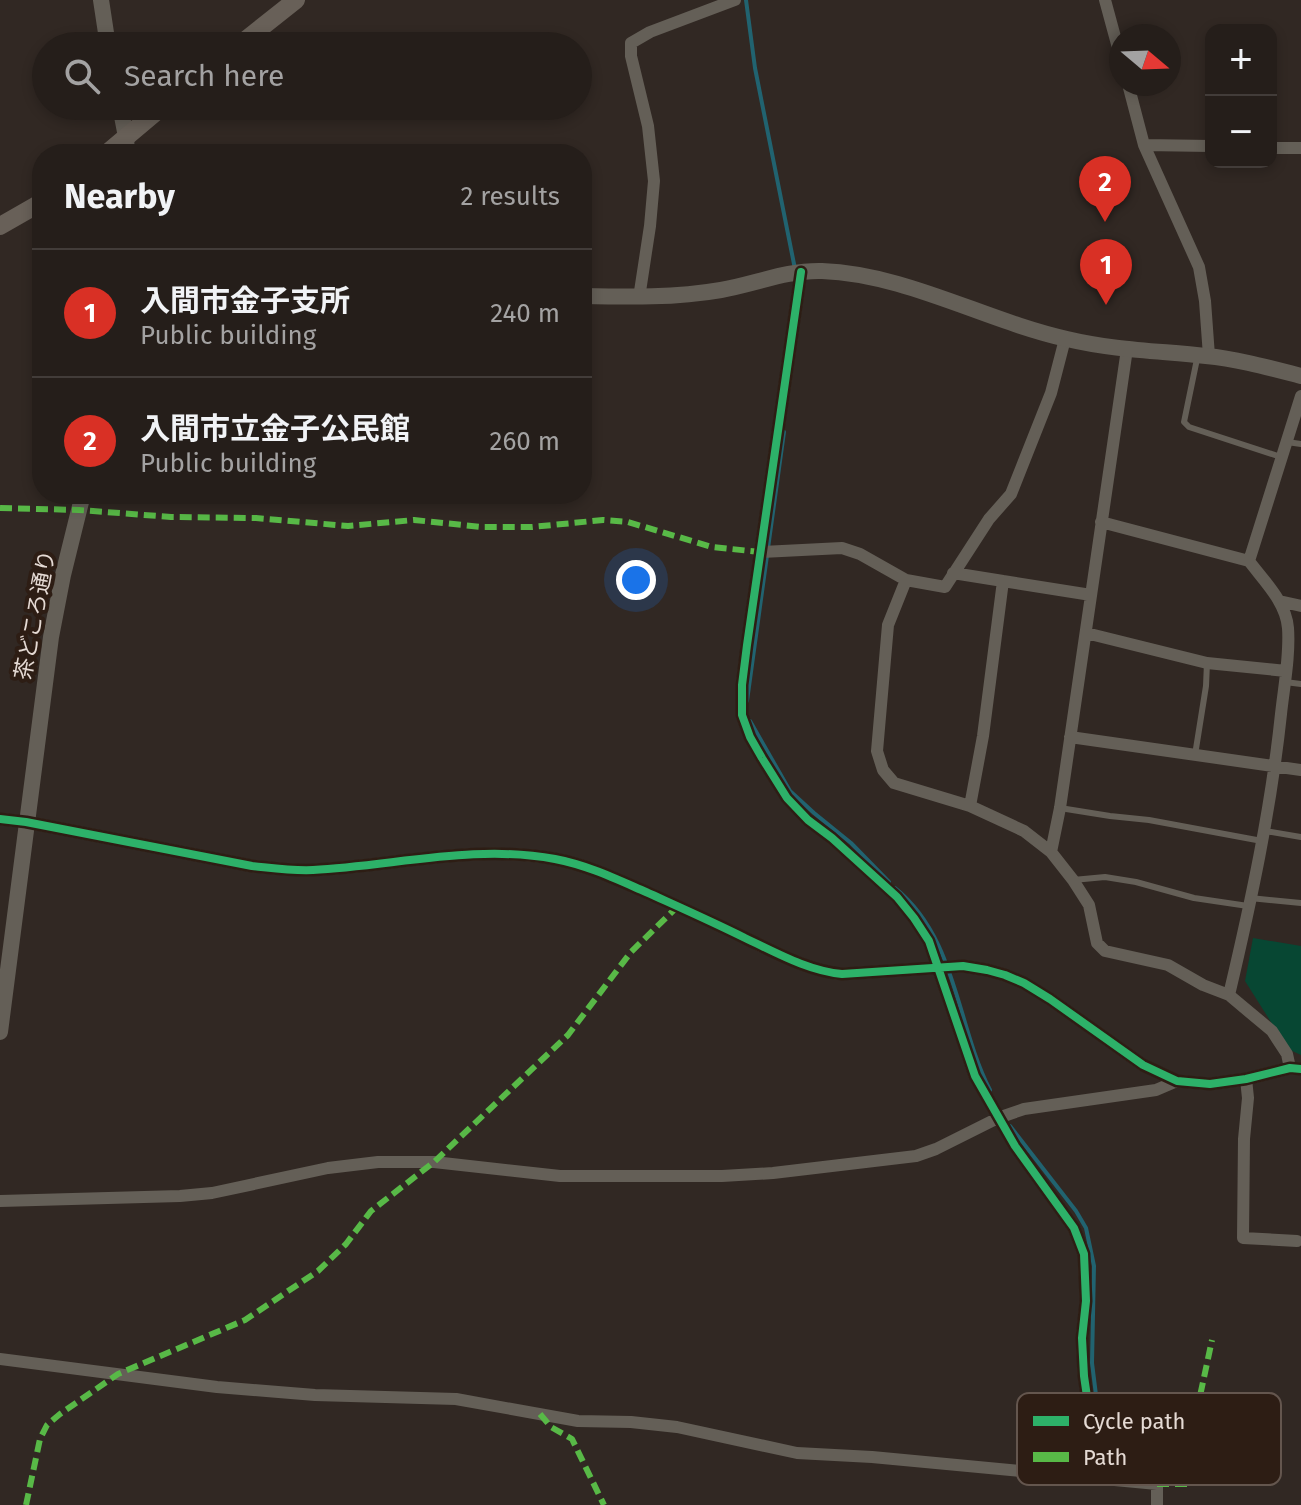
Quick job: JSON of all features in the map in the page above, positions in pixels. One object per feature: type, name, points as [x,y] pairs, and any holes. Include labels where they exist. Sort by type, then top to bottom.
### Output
[{"type":"main road","points":[[256,32],[296,0]]},
{"type":"main road","points":[[128,144],[150,120]]},
{"type":"main road","points":[[0,226],[32,208]]},
{"type":"street","points":[[101,0],[106,32]]},
{"type":"street","points":[[639,298],[654,181],[648,126],[631,56],[631,43],[650,32],[735,0]]},
{"type":"street","points":[[1105,0],[1112,24]]},
{"type":"street","points":[[1131,96],[1144,145],[1199,267],[1205,301],[1203,356]]},
{"type":"street","points":[[122,120],[126,144]]},
{"type":"street","points":[[1144,145],[1205,146]]},
{"type":"street","points":[[1277,148],[1301,148]]},
{"type":"street","points":[[592,296],[692,295],[775,276],[823,271],[880,280],[1065,339],[1203,356],[1301,376]]},
{"type":"street","points":[[801,272],[742,685],[742,715],[750,737],[787,798],[897,897],[929,941],[975,1076],[1015,1146],[1074,1228],[1084,1254],[1086,1301],[1082,1338],[1086,1393]]},
{"type":"street","points":[[760,552],[842,548],[860,554],[906,580],[945,587],[989,519],[1011,494],[1051,393],[1065,339]]},
{"type":"street","points":[[1051,852],[1127,349]]},
{"type":"street","points":[[1249,561],[1301,396]]},
{"type":"street","name":"茶どころ通り","points":[[0,1032],[51,637],[81,504]]},
{"type":"street","points":[[1101,522],[1249,561],[1279,601],[1288,627],[1276,767],[1229,995]]},
{"type":"street","points":[[953,573],[1091,595]]},
{"type":"street","points":[[0,819],[279,869],[337,868],[490,854],[552,858],[606,874],[774,952],[827,973],[963,966],[987,970],[1024,983],[1143,1065],[1177,1081],[1210,1084],[1296,1069],[1272,1031],[1229,995],[1203,985],[1168,965],[1105,951],[1097,943],[1089,905],[1073,880],[1051,852],[1024,831],[970,806],[894,783],[883,770],[877,751],[888,625],[906,580]]},
{"type":"street","points":[[970,806],[983,736],[1003,581]]},
{"type":"street","points":[[1279,601],[1301,606]]},
{"type":"street","points":[[1086,633],[1207,663],[1285,677]]},
{"type":"street","points":[[1070,737],[1301,770]]},
{"type":"street","points":[[1246,1079],[1243,1238],[1297,1241]]},
{"type":"street","points":[[0,1201],[212,1193],[328,1168],[378,1162],[434,1162],[560,1176],[773,1173],[916,1156],[1024,1109],[1156,1090],[1177,1081]]},
{"type":"street","points":[[0,1359],[217,1387],[315,1395],[456,1399],[578,1421],[677,1427],[797,1453],[1017,1471]]},
{"type":"lane","points":[[1203,356],[1184,422],[1189,427],[1282,458]]},
{"type":"lane","points":[[1287,442],[1301,444]]},
{"type":"lane","points":[[1195,755],[1207,663]]},
{"type":"lane","points":[[1285,677],[1301,684]]},
{"type":"lane","points":[[1060,808],[1264,836],[1301,837]]},
{"type":"lane","points":[[1073,880],[1105,877],[1194,898],[1301,903]]},
{"type":"green space","points":[[1253,938],[1301,946],[1301,1055],[1288,1049],[1245,981]]},
{"type":"waterway","points":[[746,0],[755,68],[795,269]]},
{"type":"waterway","points":[[747,701],[784,432]]},
{"type":"waterway","points":[[750,721],[790,791],[851,843],[889,882]]},
{"type":"waterway","points":[[895,888],[915,908],[943,956],[990,1090]]},
{"type":"waterway","points":[[1010,1126],[1086,1228],[1094,1266],[1092,1363],[1096,1393]]},
{"type":"marked path","points":[[0,508],[256,518],[348,526],[414,520],[482,527],[532,527],[603,520],[628,522],[712,547],[760,552]]},
{"type":"marked path","points":[[26,1505],[40,1439],[47,1425],[118,1374],[245,1320],[318,1271],[346,1244],[371,1211],[434,1162],[568,1035],[631,952],[678,906]]},
{"type":"marked path","points":[[1201,1393],[1212,1340]]},
{"type":"marked path","points":[[540,1414],[551,1427],[572,1439],[604,1505]]},
{"type":"cycle path","points":[[801,272],[747,645],[742,715],[750,737],[787,798],[897,897],[929,941],[975,1076],[1015,1146],[1074,1228],[1084,1254],[1086,1301],[1082,1338],[1086,1393]]},
{"type":"cycle path","points":[[0,819],[252,866],[290,870],[343,868],[464,855],[525,855],[555,859],[612,877],[817,969],[842,974],[963,966],[1005,975],[1050,999],[1143,1065],[1177,1081],[1210,1084],[1290,1068],[1301,1069]]},
{"type":"place","name":"入間市立金子公民館","points":[[1105,222]]},
{"type":"place","name":"入間市金子支所","points":[[1106,305]]}]
